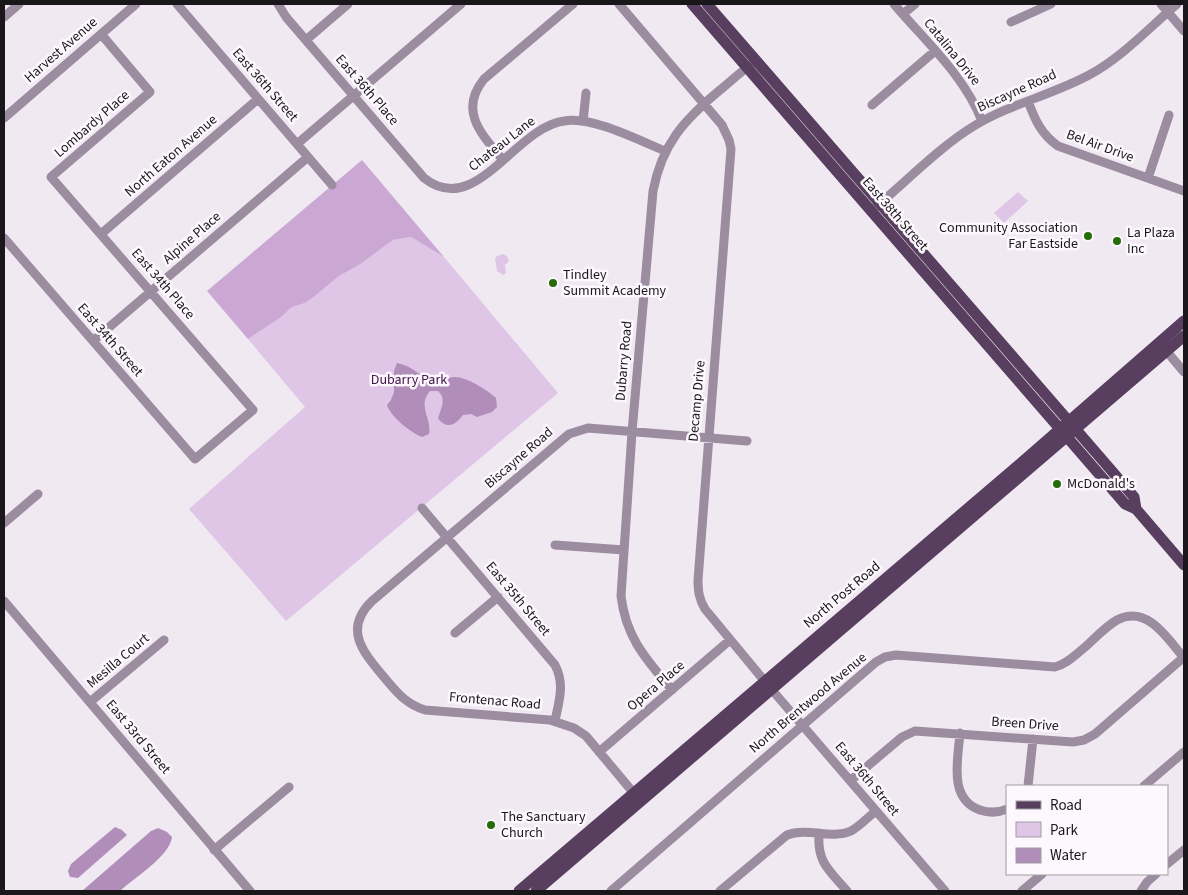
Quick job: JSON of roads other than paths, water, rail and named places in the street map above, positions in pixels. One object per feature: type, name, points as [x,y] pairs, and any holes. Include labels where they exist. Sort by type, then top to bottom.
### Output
[{"type":"main road","name":"East 38th Street","points":[[692,4],[752,64]]},
{"type":"main road","name":"East 38th Street","points":[[707,4],[752,64],[1068,429],[1125,504],[1136,509],[1182,558]]},
{"type":"main road","name":"North Post Road","points":[[519,891],[637,797],[1068,429],[1163,347],[1184,321]]},
{"type":"main road","name":"North Post Road","points":[[1163,347],[1184,336]]},
{"type":"main road","name":"North Post Road","points":[[536,891],[637,797]]},
{"type":"street","points":[[4,17],[19,4]]},
{"type":"street","name":"Harvest Avenue","points":[[4,118],[136,4]]},
{"type":"street","name":"East 36th Street","points":[[177,4],[332,185]]},
{"type":"street","name":"East 36th Place","points":[[278,4],[282,13],[424,178],[441,188]]},
{"type":"street","points":[[306,40],[348,4]]},
{"type":"street","points":[[297,144],[461,4]]},
{"type":"street","points":[[503,160],[481,134],[476,125],[473,112],[476,93],[484,79],[573,4]]},
{"type":"street","name":"Decamp Drive","points":[[619,4],[724,128],[730,140],[731,152],[698,588],[700,602],[705,609],[768,685]]},
{"type":"street","name":"Catalina Drive","points":[[894,4],[968,91],[982,121]]},
{"type":"street","points":[[903,14],[915,4]]},
{"type":"street","points":[[1011,22],[1051,4]]},
{"type":"street","points":[[1161,4],[1184,31]]},
{"type":"street","name":"Biscayne Road","points":[[876,207],[954,140],[982,121],[1098,70],[1177,4]]},
{"type":"street","name":"Lombardy Place","points":[[51,177],[150,92],[101,34]]},
{"type":"street","points":[[872,105],[935,51]]},
{"type":"street","name":"Dubarry Road","points":[[672,690],[642,655],[628,628],[621,596],[632,432],[653,192],[658,169],[665,151],[680,128],[704,104],[752,64]]},
{"type":"street","points":[[583,121],[586,93]]},
{"type":"street","name":"North Eaton Avenue","points":[[101,234],[258,99]]},
{"type":"street","name":"Bel Air Drive","points":[[1028,101],[1038,127],[1056,145],[1184,191]]},
{"type":"street","points":[[1148,178],[1169,115]]},
{"type":"street","name":"Chateau Lane","points":[[441,188],[458,189],[469,186],[479,180],[531,135],[545,126],[566,120],[594,123],[665,151]]},
{"type":"street","name":"Alpine Place","points":[[93,341],[308,157]]},
{"type":"street","name":"East 34th Place","points":[[51,177],[253,410],[195,460]]},
{"type":"street","name":"East 34th Street","points":[[4,238],[195,460]]},
{"type":"street","points":[[1163,347],[1184,372]]},
{"type":"street","name":"Biscayne Road","points":[[358,626],[363,612],[370,603],[566,435],[588,428],[747,440]]},
{"type":"street","points":[[4,523],[38,494]]},
{"type":"street","name":"East 35th Street","points":[[422,508],[557,667],[560,675],[561,689],[555,721]]},
{"type":"street","points":[[555,545],[624,550]]},
{"type":"street","points":[[455,634],[498,597]]},
{"type":"street","name":"East 33rd Street","points":[[4,601],[250,891]]},
{"type":"street","name":"North Brentwood Avenue","points":[[610,891],[876,662],[890,656],[1058,666],[1070,660],[1116,621],[1134,616],[1143,617],[1155,624],[1184,658]]},
{"type":"street","name":"Frontenac Road","points":[[358,626],[359,640],[364,654],[400,697],[412,705],[425,710],[555,721],[574,728],[592,742],[637,797]]},
{"type":"street","name":"Mesilla Court","points":[[90,702],[164,640]]},
{"type":"street","name":"Opera Place","points":[[599,752],[730,640]]},
{"type":"street","name":"Breen Drive","points":[[851,780],[902,736],[922,730],[1073,742],[1091,737],[1184,658]]},
{"type":"street","name":"East 36th Street","points":[[768,685],[945,891]]},
{"type":"street","points":[[960,733],[957,780],[964,798],[973,807],[984,812],[997,812],[1006,809]]},
{"type":"street","points":[[1028,785],[1033,739]]},
{"type":"street","points":[[1145,785],[1184,752]]},
{"type":"street","points":[[214,850],[289,787]]},
{"type":"street","points":[[720,891],[785,836],[800,832],[837,834],[849,831],[876,810]]},
{"type":"street","points":[[819,833],[818,847],[822,860],[846,891]]},
{"type":"street","points":[[1168,863],[1184,850]]},
{"type":"street","points":[[1022,891],[1041,875]]},
{"type":"street","points":[[1141,891],[1145,884],[1155,875]]},
{"type":"water","points":[[397,363],[407,366],[432,380],[455,377],[471,382],[496,398],[497,407],[492,412],[477,417],[471,414],[463,415],[454,424],[448,425],[441,422],[438,418],[443,404],[441,394],[438,391],[430,391],[425,402],[429,434],[422,437],[402,424],[392,414],[387,405],[394,392],[394,371]]},
{"type":"water","points":[[115,827],[127,835],[78,878],[70,877],[68,871],[71,864]]},
{"type":"water","points":[[158,828],[167,832],[172,837],[170,844],[158,859],[120,891],[82,891],[151,831]]},
{"type":"place","name":"Community Association Far Eastside","points":[[1088,236]]},
{"type":"place","name":"La Plaza Inc","points":[[1117,241]]},
{"type":"place","name":"Tindley Summit Academy","points":[[553,283]]},
{"type":"place","name":"McDonald's","points":[[1057,484]]},
{"type":"place","name":"The Sanctuary Church","points":[[491,825]]},
{"type":"park label","name":"Dubarry Park","points":[[409,380]]}]
